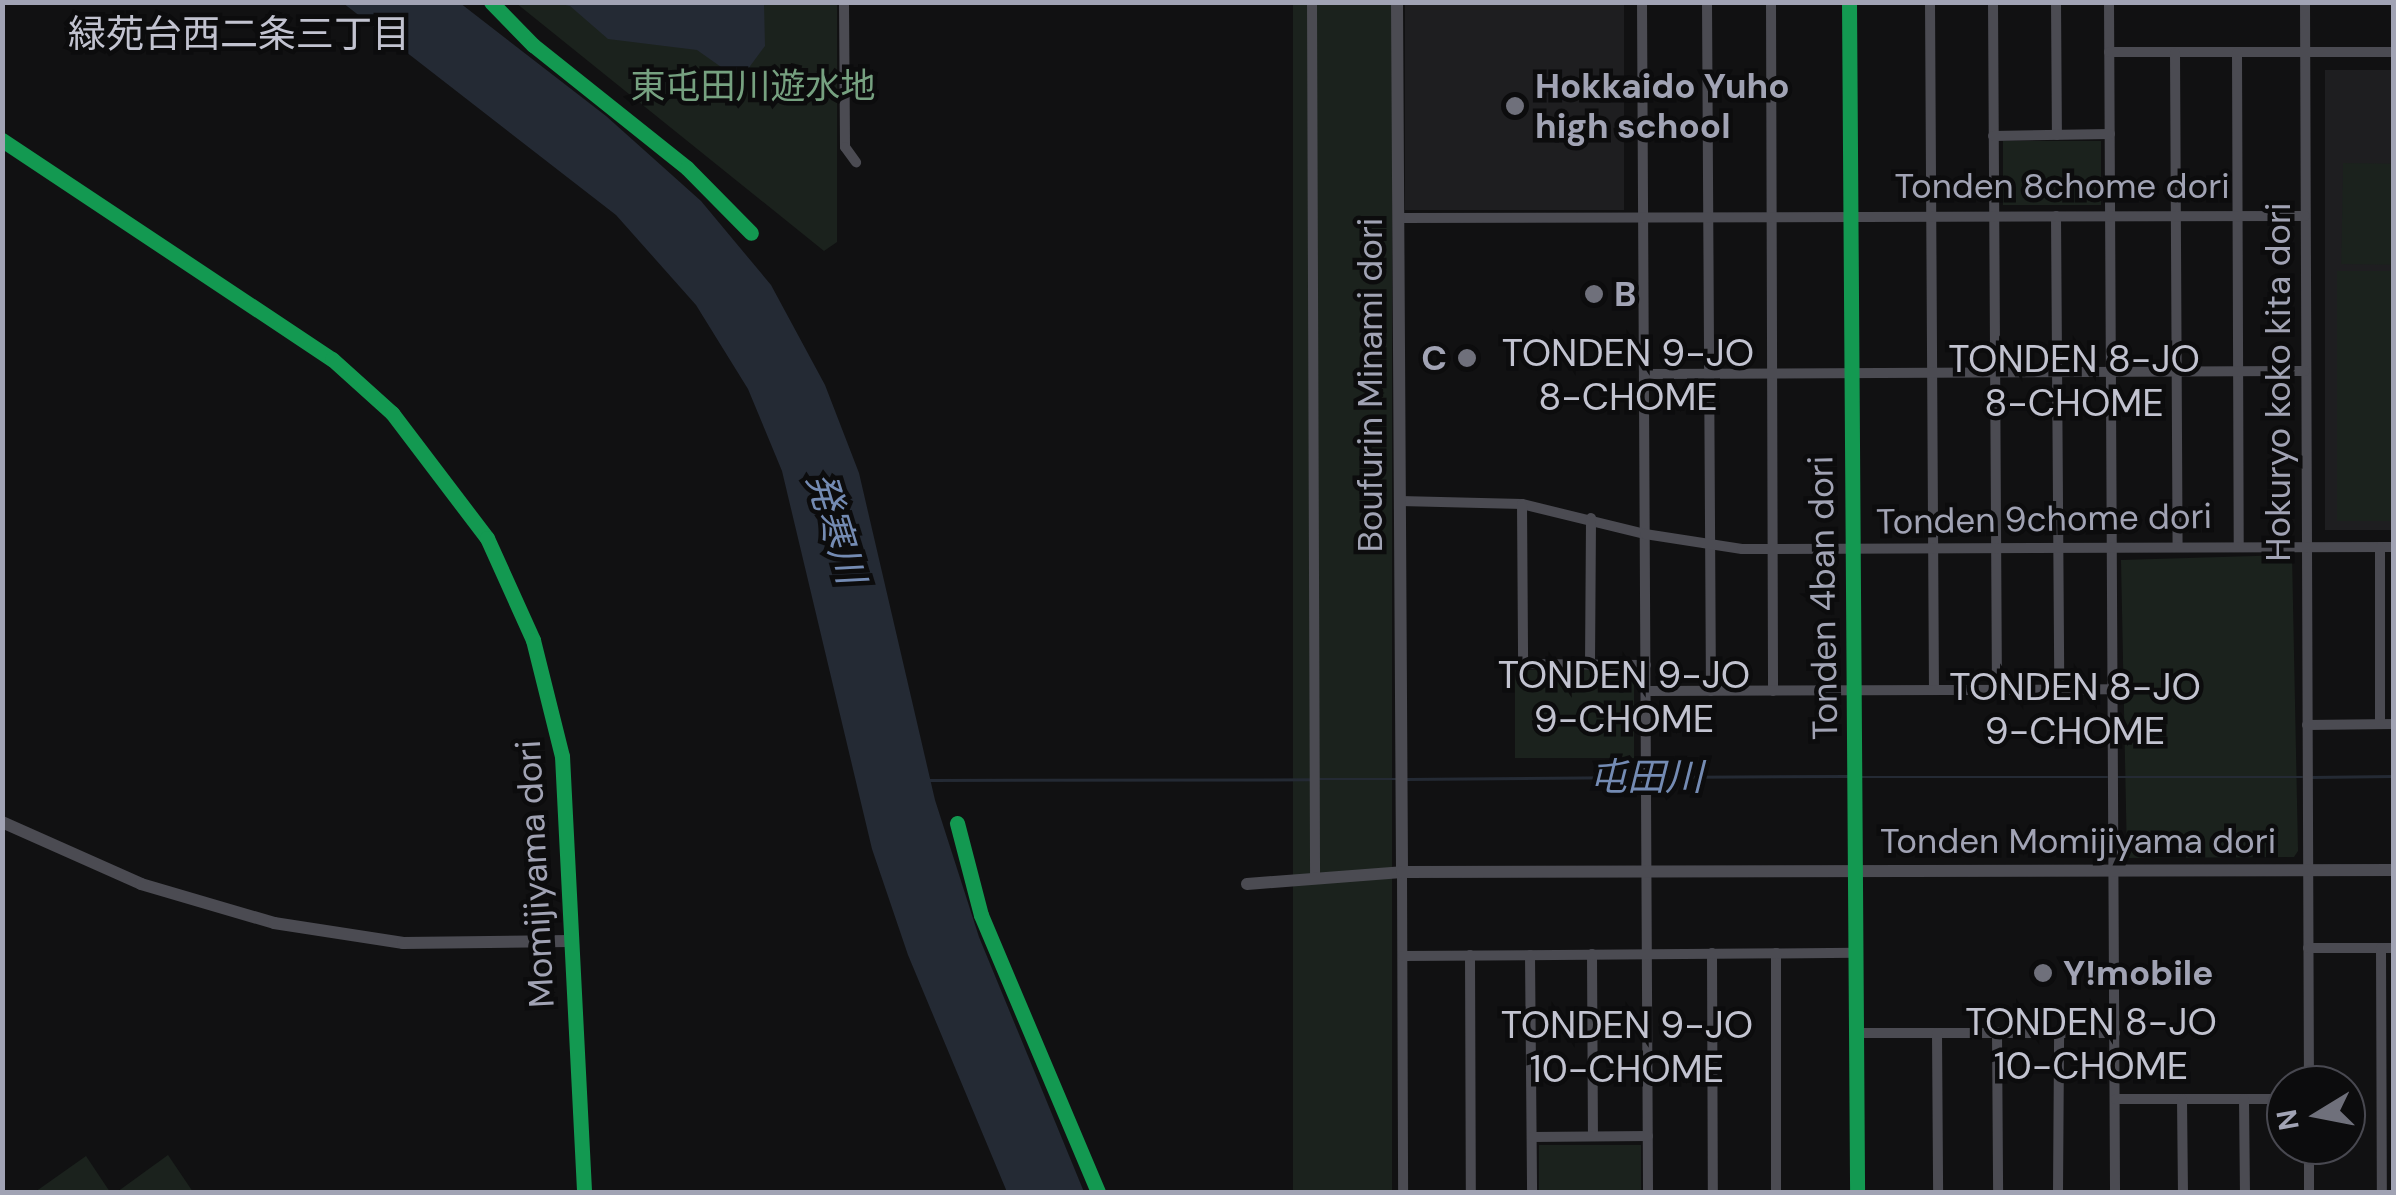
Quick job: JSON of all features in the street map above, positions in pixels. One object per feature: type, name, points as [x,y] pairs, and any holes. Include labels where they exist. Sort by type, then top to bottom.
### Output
[{"type":"street","points":[[844,2],[844,147],[856,162]]},
{"type":"street","points":[[1312,2],[1316,879]]},
{"type":"street","name":"Boufurin Minami dori","points":[[1397,2],[1402,872]]},
{"type":"street","points":[[1642,2],[1648,1192]]},
{"type":"street","points":[[1707,2],[1710,691]]},
{"type":"street","points":[[1771,2],[1773,691]]},
{"type":"street","name":"Tonden 4ban dori","points":[[1849,2],[1858,1192]]},
{"type":"street","points":[[1930,2],[1934,690]]},
{"type":"street","points":[[1993,2],[1997,690]]},
{"type":"street","points":[[2056,2],[2057,135]]},
{"type":"street","points":[[2109,2],[2115,1192]]},
{"type":"street","name":"Hokuryo koko kita dori","points":[[2305,2],[2308,870]]},
{"type":"street","points":[[2110,52],[2394,52]]},
{"type":"street","points":[[2175,53],[2178,545]]},
{"type":"street","points":[[2237,53],[2239,544]]},
{"type":"street","points":[[1993,136],[2110,134]]},
{"type":"street","name":"Momijiyama dori","points":[[2,140],[332,359],[392,413],[445,475],[510,584],[553,704],[562,756],[584,1192]]},
{"type":"street","points":[[2056,216],[2059,689]]},
{"type":"street","name":"Tonden 8chome dori","points":[[1399,218],[2305,216]]},
{"type":"street","points":[[1644,374],[2305,372]]},
{"type":"street","name":"Tonden 9chome dori","points":[[1400,500],[1522,504],[1710,547],[2394,547]]},
{"type":"street","points":[[1522,504],[1523,664],[1646,665]]},
{"type":"street","points":[[1590,664],[1592,518]]},
{"type":"street","points":[[2380,547],[2380,724]]},
{"type":"street","points":[[1646,691],[2112,689]]},
{"type":"street","points":[[2307,725],[2394,724]]},
{"type":"street","points":[[2,822],[141,884],[274,923],[403,943],[570,941]]},
{"type":"street","points":[[2308,870],[2309,1065]]},
{"type":"street","name":"Tonden Momijiyama dori","points":[[1247,884],[1402,872],[2394,870]]},
{"type":"street","points":[[1402,872],[1404,1192]]},
{"type":"street","points":[[2308,948],[2394,948]]},
{"type":"street","points":[[2381,948],[2382,1192]]},
{"type":"street","points":[[1712,953],[1713,1192]]},
{"type":"street","points":[[1776,953],[1776,1192]]},
{"type":"street","points":[[1403,956],[1856,953]]},
{"type":"street","points":[[1592,954],[1593,1136]]},
{"type":"street","points":[[1470,955],[1472,1192]]},
{"type":"street","points":[[1530,955],[1532,1192]]},
{"type":"street","points":[[1937,1032],[1938,1192]]},
{"type":"street","points":[[1997,1032],[1998,1192]]},
{"type":"street","points":[[1856,1034],[2115,1033]]},
{"type":"street","points":[[2058,1192],[2060,1034]]},
{"type":"street","points":[[2115,1099],[2266,1098]]},
{"type":"street","points":[[2182,1099],[2183,1192]]},
{"type":"street","points":[[2244,1099],[2245,1192]]},
{"type":"street","points":[[1532,1137],[1648,1136]]},
{"type":"street","points":[[2309,1165],[2309,1192]]},
{"type":"shaded area","name":"Hokkaido Yuho high school","points":[[1405,3],[1624,3],[1624,210],[1405,210]]},
{"type":"shaded area","points":[[2325,70],[2393,70],[2393,530],[2325,530]]},
{"type":"green space","name":"東屯田川遊水地","points":[[516,3],[837,3],[837,242],[824,251]]},
{"type":"green space","points":[[1293,3],[1392,3],[1392,1192],[1293,1192]]},
{"type":"green space","points":[[2003,141],[2101,141],[2101,205],[2003,205]]},
{"type":"green space","points":[[2343,163],[2393,164],[2391,265],[2341,264]]},
{"type":"green space","points":[[2337,271],[2393,271],[2393,521],[2337,521]]},
{"type":"green space","points":[[2292,555],[2298,851],[2294,857],[2127,858],[2121,560]]},
{"type":"green space","points":[[1515,670],[1634,670],[1634,758],[1515,758]]},
{"type":"green space","points":[[1539,1145],[1641,1145],[1641,1192],[1539,1192]]},
{"type":"green space","points":[[168,1155],[193,1192],[117,1192]]},
{"type":"green space","points":[[86,1156],[110,1192],[35,1192]]},
{"type":"water","name":"発寒川","points":[[343,3],[460,3],[606,116],[701,201],[771,285],[825,385],[859,473],[935,800],[979,937],[1084,1192],[1007,1192],[908,955],[872,849],[782,471],[748,389],[696,305],[616,215]]},
{"type":"water","points":[[556,3],[764,3],[765,46],[745,73],[731,74],[697,50],[608,39],[570,6]]},
{"type":"waterway","name":"屯田川","points":[[1650,777],[1847,776]]},
{"type":"waterway","name":"屯田川","points":[[2310,777],[2394,776]]},
{"type":"waterway","name":"屯田川","points":[[1405,779],[1642,777]]},
{"type":"waterway","name":"屯田川","points":[[1860,777],[2107,777]]},
{"type":"waterway","name":"屯田川","points":[[2115,777],[2302,777]]},
{"type":"waterway","name":"屯田川","points":[[930,780],[1312,779]]},
{"type":"waterway","name":"屯田川","points":[[1320,779],[1397,779]]},
{"type":"cycle path","points":[[491,2],[533,45],[687,168],[751,233]]},
{"type":"cycle path","points":[[1849,2],[1857,1192]]},
{"type":"cycle path","points":[[2,140],[332,359],[392,413],[487,538],[533,640],[562,756],[584,1192]]},
{"type":"cycle path","points":[[957,823],[981,915],[1098,1192]]},
{"type":"place","name":"Hokkaido Yuho high school","points":[[1515,106]]},
{"type":"place","name":"B","points":[[1594,294]]},
{"type":"place","name":"C","points":[[1467,358]]},
{"type":"place","name":"Y!mobile","points":[[2043,973]]},
{"type":"district","name":"緑苑台西二条三丁目","points":[[239,35]]},
{"type":"district","name":"TONDEN 9-JO 8-CHOME","points":[[1628,376]]},
{"type":"district","name":"TONDEN 8-JO 8-CHOME","points":[[2074,382]]},
{"type":"district","name":"TONDEN 9-JO 9-CHOME","points":[[1624,698]]},
{"type":"district","name":"TONDEN 8-JO 9-CHOME","points":[[2075,710]]},
{"type":"district","name":"TONDEN 8-JO 10-CHOME","points":[[2091,1045]]},
{"type":"district","name":"TONDEN 9-JO 10-CHOME","points":[[1627,1048]]}]
